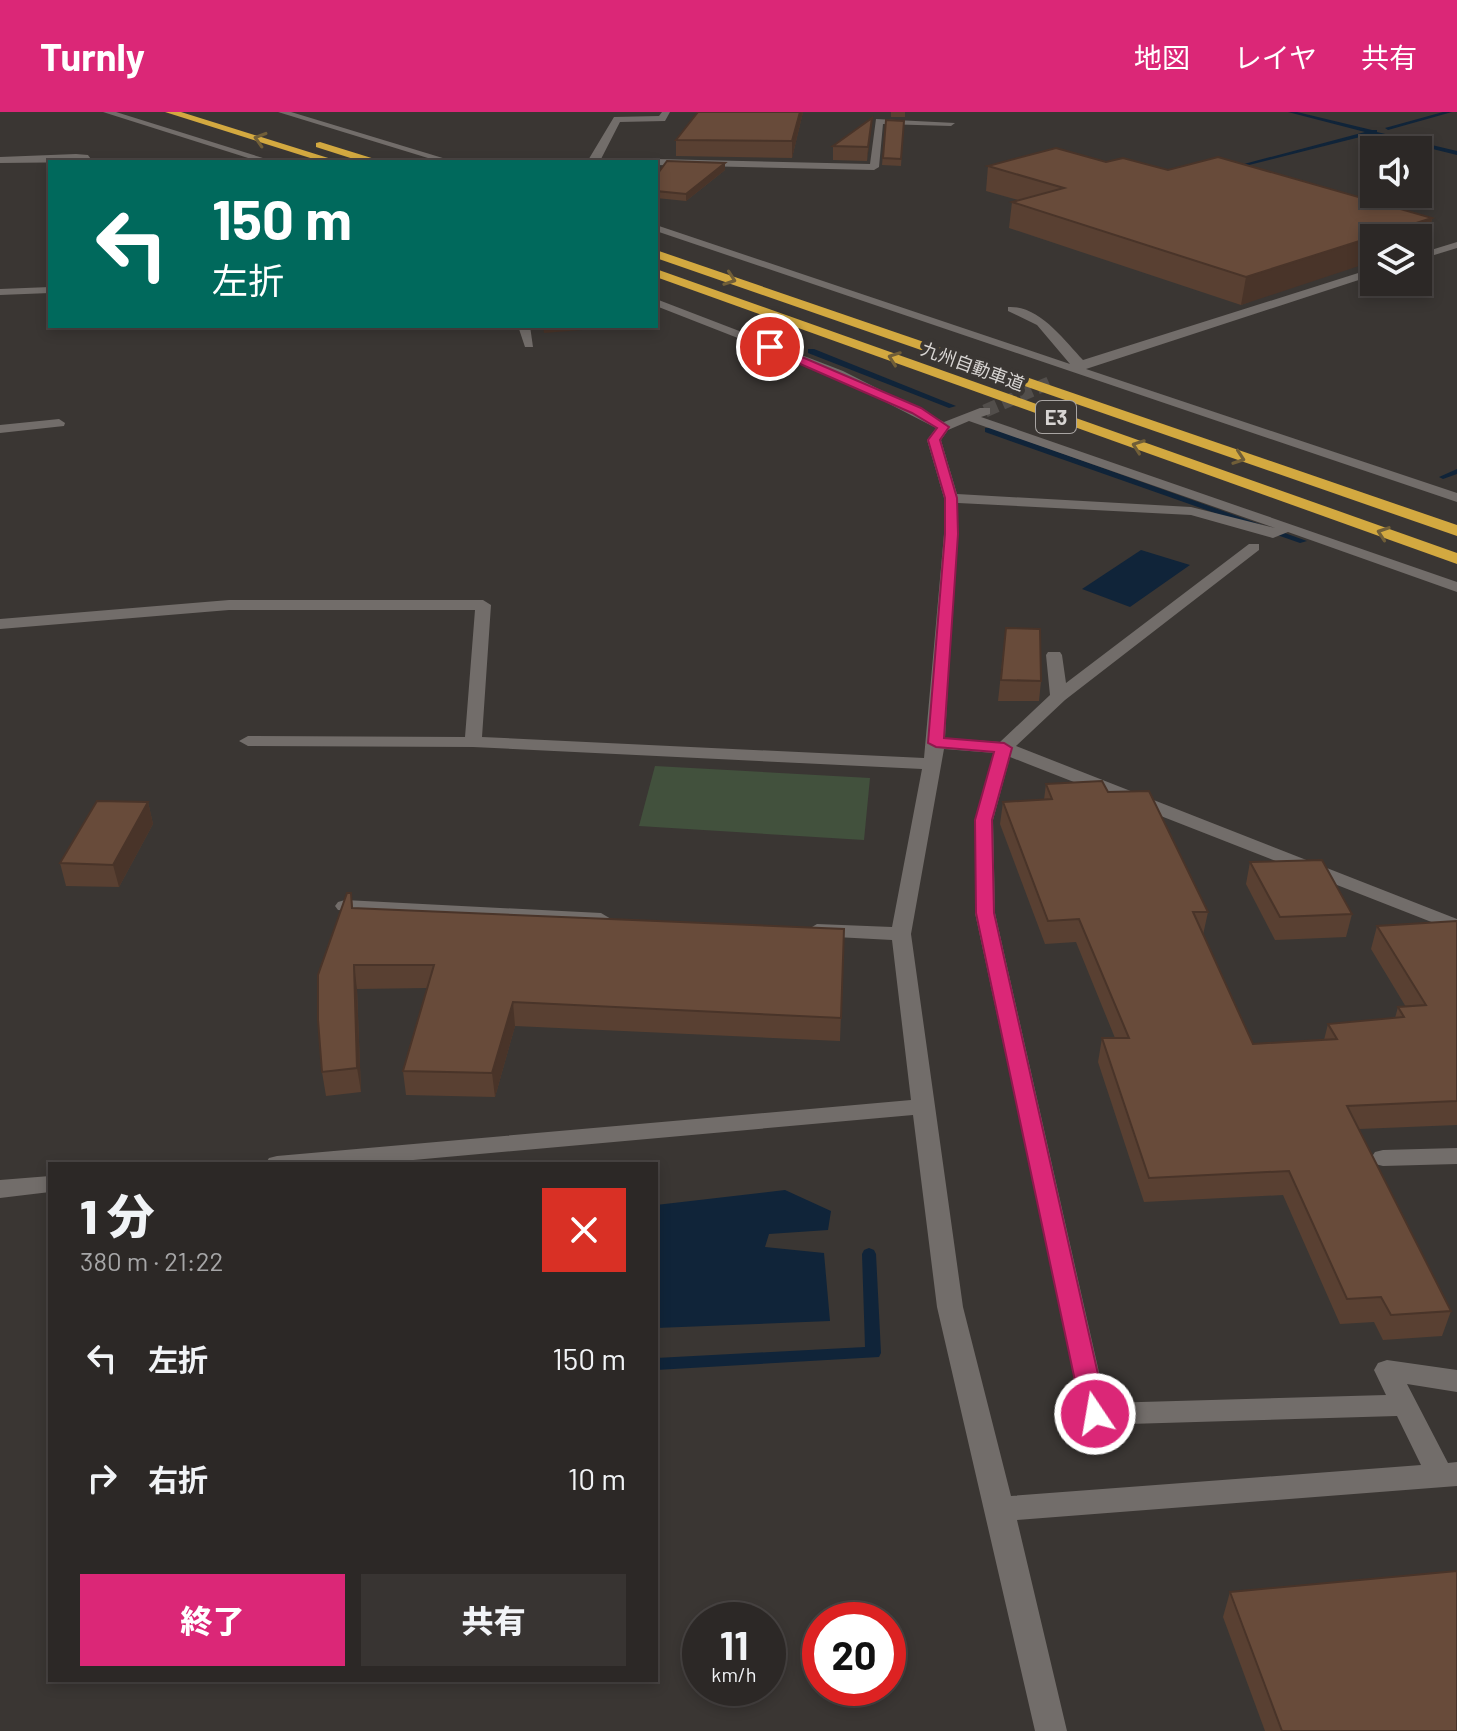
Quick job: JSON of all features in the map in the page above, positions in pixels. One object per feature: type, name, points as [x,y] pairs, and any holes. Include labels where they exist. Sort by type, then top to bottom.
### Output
[{"type":"highway","points":[[170,112],[328,160]]},
{"type":"highway","points":[[214,112],[368,160]]},
{"type":"highway","name":"九州自動車道","points":[[658,255],[1457,531]]},
{"type":"highway","name":"九州自動車道","points":[[658,274],[1457,559]]},
{"type":"street","points":[[107,112],[264,160]]},
{"type":"street","points":[[282,112],[444,160]]},
{"type":"street","points":[[595,160],[617,119],[662,119],[666,112]]},
{"type":"street","points":[[658,162],[874,167],[879,121],[951,123]]},
{"type":"street","points":[[0,160],[85,157],[87,160]]},
{"type":"street","points":[[658,229],[1457,498]]},
{"type":"street","points":[[1432,253],[1457,245]]},
{"type":"street","points":[[1051,382],[1075,369],[1360,276]]},
{"type":"street","points":[[0,292],[48,290]]},
{"type":"street","points":[[658,303],[827,370],[917,411],[943,427]]},
{"type":"street","points":[[1012,309],[1041,323],[1075,369]]},
{"type":"street","points":[[525,328],[529,344]]},
{"type":"street","points":[[985,411],[943,427],[934,440],[951,498],[951,534],[936,743],[901,934],[950,1307],[1051,1731]]},
{"type":"street","points":[[969,417],[1280,530],[1457,587]]},
{"type":"street","points":[[0,429],[59,423]]},
{"type":"street","points":[[951,498],[1191,511],[1280,530]]},
{"type":"street","points":[[1254,547],[1059,696],[1004,748],[984,820],[985,913],[1095,1414],[1405,1405]]},
{"type":"street","points":[[0,624],[229,605],[483,605],[473,742]]},
{"type":"street","points":[[1054,655],[1059,696]]},
{"type":"street","points":[[248,741],[473,742],[933,764]]},
{"type":"street","points":[[936,743],[1004,748],[1457,926]]},
{"type":"street","points":[[345,906],[615,919]]},
{"type":"street","points":[[790,928],[901,934]]},
{"type":"street","points":[[299,1162],[926,1106]]},
{"type":"street","points":[[1383,1158],[1457,1156]]},
{"type":"street","points":[[0,1189],[48,1184]]},
{"type":"street","points":[[1000,1509],[1449,1475],[1387,1370],[1457,1381]]},
{"type":"green space","points":[[655,766],[870,778],[864,840],[639,826]]},
{"type":"water","points":[[1141,550],[1190,565],[1130,607],[1082,589]]},
{"type":"water","points":[[785,1190],[831,1211],[828,1230],[769,1234],[765,1247],[824,1253],[830,1321],[658,1328],[658,1205]]},
{"type":"building","points":[[698,112],[800,112],[792,141],[676,140]]},
{"type":"building","points":[[872,118],[868,147],[833,146]]},
{"type":"building","points":[[886,120],[904,121],[901,159],[883,158]]},
{"type":"building","points":[[1056,148],[1106,162],[1123,158],[1168,170],[1218,157],[1360,197],[1360,208],[1397,208],[1432,218],[1413,224],[1360,224],[1360,241],[1246,277],[1012,202],[1064,188],[988,166]]},
{"type":"building","points":[[667,161],[725,163],[686,194],[658,191],[658,173]]},
{"type":"building","points":[[1006,628],[1040,629],[1041,681],[1001,680]]},
{"type":"building","points":[[1102,781],[1108,792],[1149,791],[1208,912],[1193,912],[1253,1044],[1337,1039],[1328,1024],[1404,1017],[1398,1007],[1426,1005],[1377,926],[1457,921],[1457,1101],[1347,1106],[1451,1311],[1391,1315],[1381,1297],[1347,1299],[1289,1171],[1149,1178],[1102,1038],[1129,1038],[1079,919],[1048,921],[1003,802],[1052,799],[1046,784]]},
{"type":"building","points":[[97,801],[148,802],[113,865],[60,863]]},
{"type":"building","points":[[1322,860],[1352,914],[1280,917],[1250,862]]},
{"type":"building","points":[[347,893],[351,893],[352,908],[844,929],[841,1018],[513,1002],[492,1073],[403,1071],[434,965],[354,965],[357,1068],[322,1072],[318,975]]},
{"type":"building","points":[[1457,1571],[1457,1731],[1282,1731],[1230,1592]]},
{"type":"waterway","points":[[1291,112],[1372,132]]},
{"type":"waterway","points":[[1388,128],[1449,112]]},
{"type":"waterway","points":[[1231,169],[1372,132]]},
{"type":"waterway","points":[[1372,132],[1457,153]]},
{"type":"waterway","points":[[811,351],[952,406]]},
{"type":"waterway","points":[[988,430],[1303,541]]},
{"type":"waterway","points":[[1443,477],[1457,471]]},
{"type":"waterway","points":[[658,1364],[873,1353],[869,1254]]},
{"type":"tunnel","points":[[985,411],[1051,382]]},
{"type":"route","points":[[770,347],[917,411],[943,427],[934,440],[951,498],[951,534],[936,743],[1004,748],[984,820],[985,913],[1095,1414]]}]
